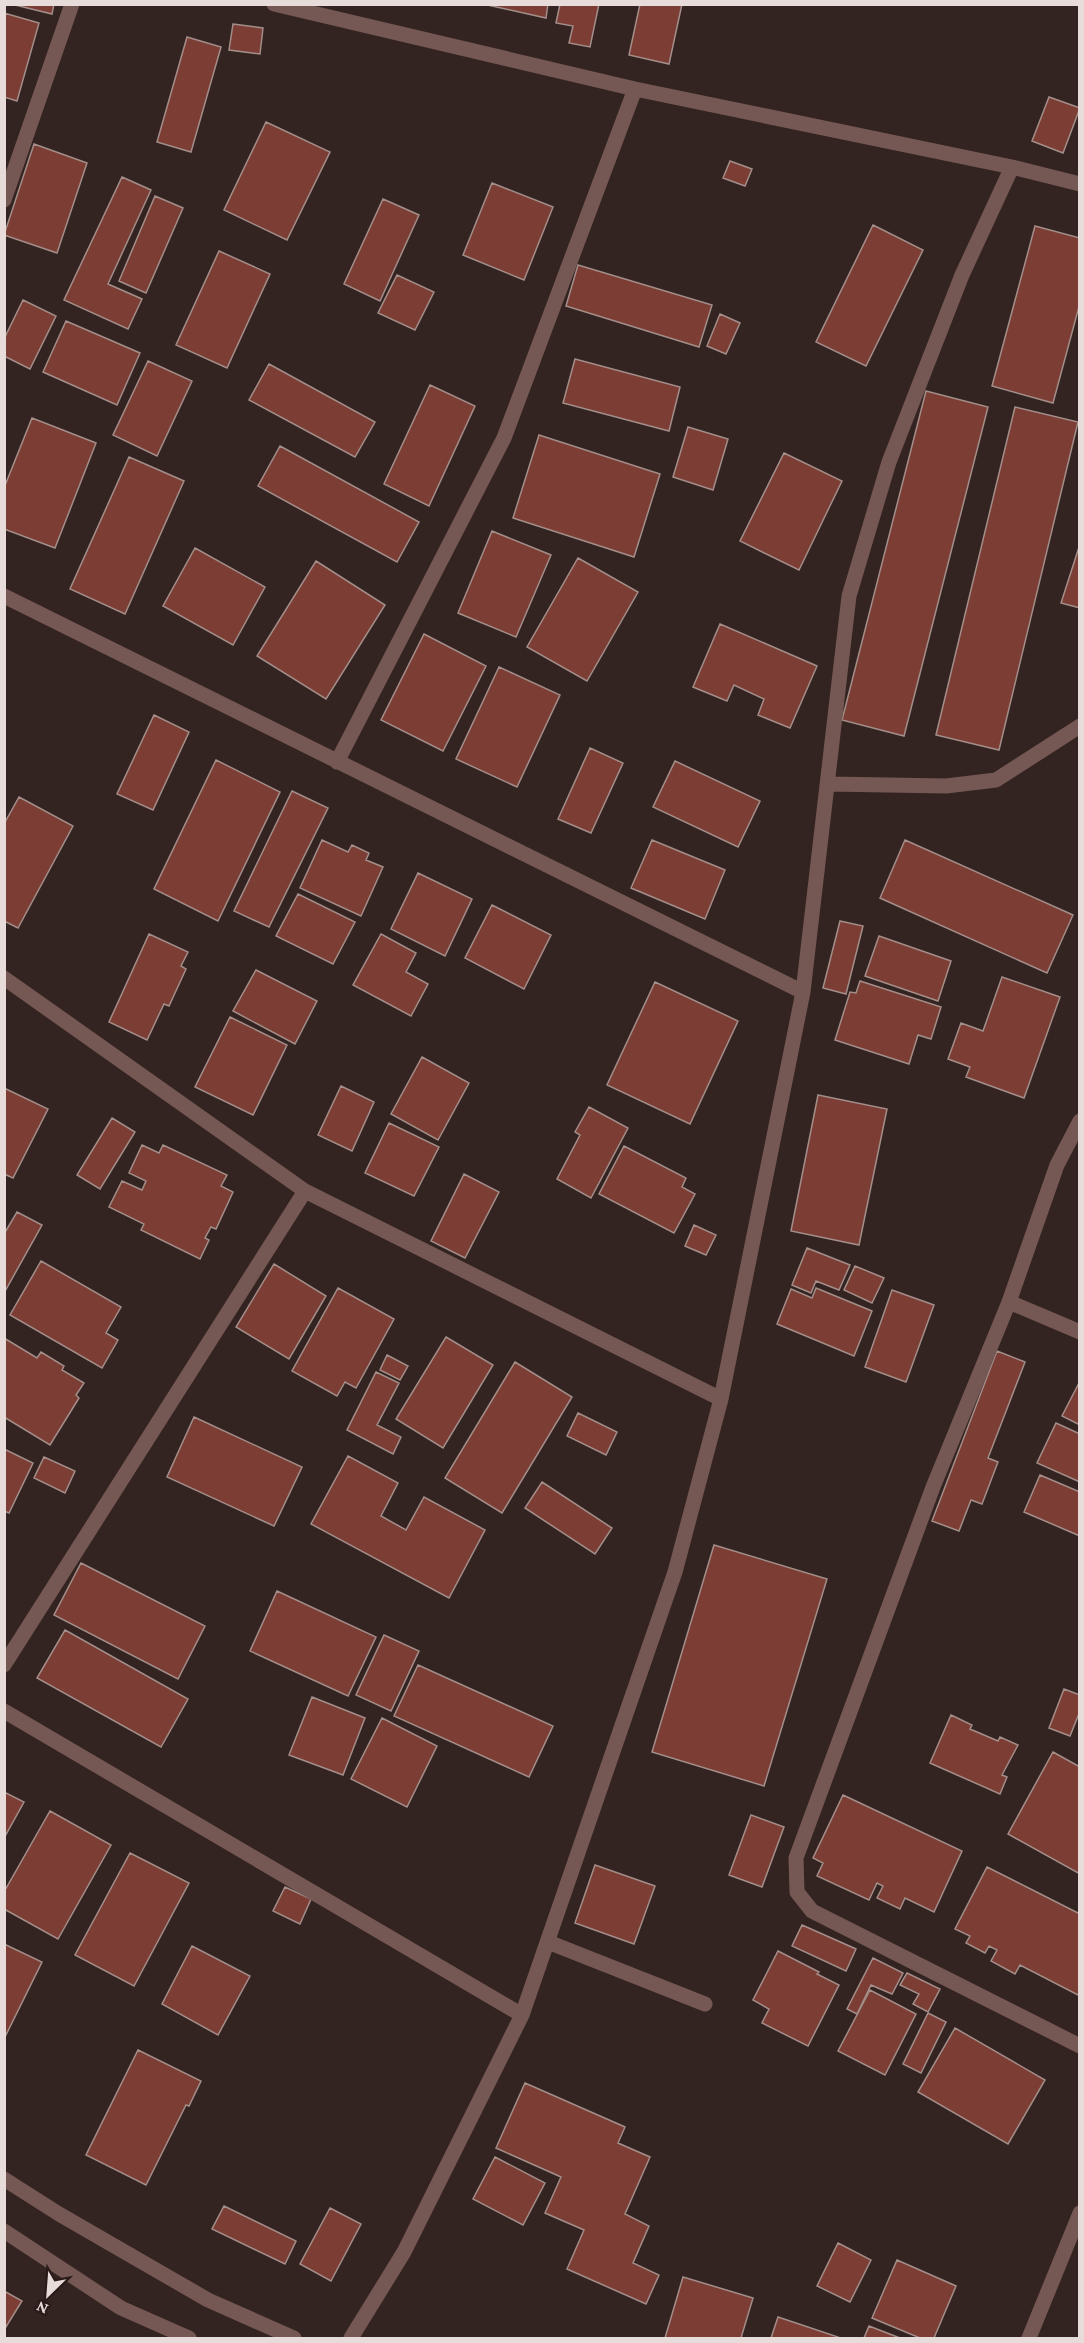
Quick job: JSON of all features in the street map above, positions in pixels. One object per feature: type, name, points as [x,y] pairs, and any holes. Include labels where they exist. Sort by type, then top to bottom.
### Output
[{"type":"street","points":[[4,200],[72,4]]},
{"type":"street","points":[[274,4],[635,89],[1012,166],[1080,184]]},
{"type":"street","points":[[337,762],[504,438],[635,89]]},
{"type":"street","points":[[351,2338],[404,2252],[522,2015],[675,1572],[721,1399],[803,992],[829,784],[849,596],[889,462],[962,275],[1012,166]]},
{"type":"street","points":[[4,596],[803,992]]},
{"type":"street","points":[[829,784],[946,786],[996,780],[1080,726]]},
{"type":"street","points":[[4,978],[306,1191],[721,1399]]},
{"type":"street","points":[[1080,1122],[1058,1165],[1009,1302],[933,1487],[796,1858],[797,1892],[812,1911],[1080,2046]]},
{"type":"street","points":[[4,1665],[306,1191]]},
{"type":"street","points":[[1009,1302],[1080,1332]]},
{"type":"street","points":[[4,1711],[522,2015]]},
{"type":"street","points":[[548,1942],[705,2004]]},
{"type":"street","points":[[4,2179],[59,2214],[208,2300],[294,2338]]},
{"type":"street","points":[[1029,2338],[1080,2213]]},
{"type":"street","points":[[4,2231],[121,2308],[189,2338]]},
{"type":"building","points":[[11,4],[54,4],[52,14]]},
{"type":"building","points":[[483,4],[548,4],[546,18]]},
{"type":"building","points":[[560,4],[599,4],[590,47],[569,43],[573,26],[556,23]]},
{"type":"building","points":[[640,4],[682,4],[669,64],[629,55]]},
{"type":"building","points":[[4,13],[39,23],[17,101],[4,97]]},
{"type":"building","points":[[233,24],[263,28],[260,54],[229,50]]},
{"type":"building","points":[[187,37],[221,47],[191,152],[157,142]]},
{"type":"building","points":[[1049,97],[1080,108],[1063,153],[1032,141]]},
{"type":"building","points":[[266,122],[330,152],[287,240],[224,210]]},
{"type":"building","points":[[34,144],[87,163],[57,253],[4,235]]},
{"type":"building","points":[[730,161],[752,169],[745,186],[723,178]]},
{"type":"building","points":[[122,177],[151,190],[108,284],[142,299],[128,329],[64,300]]},
{"type":"building","points":[[492,183],[553,207],[524,280],[463,255]]},
{"type":"building","points":[[155,196],[183,208],[146,293],[119,281]]},
{"type":"building","points":[[383,199],[419,215],[380,301],[344,284]]},
{"type":"building","points":[[873,225],[923,250],[866,366],[816,342]]},
{"type":"building","points":[[1035,226],[1080,238],[1080,303],[1053,403],[992,386]]},
{"type":"building","points":[[219,251],[270,274],[227,368],[176,345]]},
{"type":"building","points":[[578,265],[712,305],[699,347],[566,306]]},
{"type":"building","points":[[397,275],[434,292],[415,330],[378,313]]},
{"type":"building","points":[[23,300],[56,316],[30,369],[4,356],[4,339]]},
{"type":"building","points":[[720,314],[740,323],[726,354],[707,346]]},
{"type":"building","points":[[66,321],[140,353],[117,405],[43,372]]},
{"type":"building","points":[[575,359],[680,387],[669,431],[563,403]]},
{"type":"building","points":[[148,361],[192,381],[157,456],[113,435]]},
{"type":"building","points":[[269,364],[375,422],[355,457],[249,400]]},
{"type":"building","points":[[430,385],[475,406],[429,506],[384,484]]},
{"type":"building","points":[[926,391],[988,407],[904,736],[842,720]]},
{"type":"building","points":[[1015,407],[1078,422],[999,750],[936,735]]},
{"type":"building","points":[[32,418],[96,443],[55,548],[4,529],[4,488]]},
{"type":"building","points":[[688,427],[728,439],[713,490],[673,477]]},
{"type":"building","points":[[539,435],[660,474],[634,557],[513,518]]},
{"type":"building","points":[[280,446],[419,522],[397,562],[258,486]]},
{"type":"building","points":[[784,453],[842,481],[799,570],[740,541]]},
{"type":"building","points":[[129,457],[184,481],[125,614],[70,589]]},
{"type":"building","points":[[492,531],[551,555],[516,637],[458,613]]},
{"type":"building","points":[[1080,544],[1080,608],[1061,603]]},
{"type":"building","points":[[195,548],[265,587],[233,645],[163,606]]},
{"type":"building","points":[[578,558],[638,592],[587,681],[527,647]]},
{"type":"building","points":[[316,561],[385,605],[326,699],[257,656]]},
{"type":"building","points":[[720,624],[817,666],[790,728],[758,715],[764,699],[734,685],[727,701],[693,687]]},
{"type":"building","points":[[424,634],[486,666],[443,751],[381,720]]},
{"type":"building","points":[[499,667],[560,695],[517,787],[456,759]]},
{"type":"building","points":[[154,715],[189,732],[153,810],[117,794]]},
{"type":"building","points":[[590,748],[623,763],[591,833],[558,819]]},
{"type":"building","points":[[216,760],[280,792],[218,921],[154,889]]},
{"type":"building","points":[[675,761],[760,801],[738,847],[653,807]]},
{"type":"building","points":[[292,791],[328,808],[269,927],[234,911]]},
{"type":"building","points":[[19,797],[73,826],[18,928],[4,921],[4,824]]},
{"type":"building","points":[[322,840],[348,852],[352,845],[369,853],[366,860],[383,867],[361,916],[300,888]]},
{"type":"building","points":[[652,840],[725,870],[705,919],[631,888]]},
{"type":"building","points":[[905,840],[1073,915],[1047,973],[880,898]]},
{"type":"building","points":[[418,873],[472,899],[445,956],[391,929]]},
{"type":"building","points":[[298,894],[355,922],[333,964],[276,936]]},
{"type":"building","points":[[492,905],[551,935],[524,989],[465,958]]},
{"type":"building","points":[[840,921],[863,926],[846,994],[823,988]]},
{"type":"building","points":[[149,934],[188,952],[181,966],[186,969],[169,1006],[164,1004],[147,1040],[109,1022]]},
{"type":"building","points":[[381,934],[416,953],[406,972],[428,984],[411,1016],[353,985]]},
{"type":"building","points":[[879,936],[951,961],[938,1001],[865,976]]},
{"type":"building","points":[[256,970],[317,1001],[295,1044],[233,1011]]},
{"type":"building","points":[[1002,977],[1060,997],[1024,1098],[966,1077],[970,1067],[948,1059],[961,1023],[983,1031]]},
{"type":"building","points":[[860,981],[941,1007],[931,1039],[918,1035],[909,1064],[835,1040],[850,992],[856,993]]},
{"type":"building","points":[[655,982],[738,1021],[690,1124],[607,1085]]},
{"type":"building","points":[[230,1017],[287,1045],[253,1115],[195,1087]]},
{"type":"building","points":[[422,1057],[469,1083],[438,1140],[391,1114]]},
{"type":"building","points":[[341,1086],[374,1102],[352,1151],[318,1135]]},
{"type":"building","points":[[4,1088],[48,1109],[13,1178],[4,1174]]},
{"type":"building","points":[[818,1095],[887,1109],[859,1245],[791,1231]]},
{"type":"building","points":[[589,1107],[628,1128],[591,1198],[557,1179],[580,1135],[575,1132]]},
{"type":"building","points":[[112,1118],[135,1132],[100,1189],[77,1175]]},
{"type":"building","points":[[389,1123],[439,1147],[414,1196],[365,1173]]},
{"type":"building","points":[[142,1145],[159,1153],[163,1145],[227,1175],[221,1186],[233,1192],[216,1229],[211,1227],[205,1238],[209,1240],[200,1259],[141,1230],[144,1224],[109,1207],[122,1181],[142,1190],[146,1181],[129,1173]]},
{"type":"building","points":[[624,1146],[686,1178],[682,1187],[695,1194],[674,1233],[599,1194]]},
{"type":"building","points":[[464,1174],[499,1192],[465,1258],[431,1241]]},
{"type":"building","points":[[17,1212],[42,1225],[4,1293],[4,1234]]},
{"type":"building","points":[[694,1225],[716,1235],[706,1255],[685,1246]]},
{"type":"building","points":[[807,1248],[850,1265],[839,1290],[816,1281],[811,1293],[792,1285]]},
{"type":"building","points":[[41,1261],[121,1307],[106,1333],[118,1340],[102,1368],[10,1315]]},
{"type":"building","points":[[274,1264],[326,1296],[289,1359],[236,1327]]},
{"type":"building","points":[[855,1266],[884,1278],[872,1303],[844,1290]]},
{"type":"building","points":[[338,1288],[394,1319],[356,1388],[345,1382],[337,1396],[292,1371]]},
{"type":"building","points":[[816,1288],[872,1311],[854,1356],[777,1324],[791,1289],[812,1298]]},
{"type":"building","points":[[892,1290],[934,1305],[906,1382],[865,1367]]},
{"type":"building","points":[[446,1337],[493,1365],[443,1448],[396,1419]]},
{"type":"building","points":[[4,1338],[37,1358],[41,1352],[64,1366],[62,1370],[84,1383],[76,1395],[79,1398],[50,1445],[4,1417]]},
{"type":"building","points":[[997,1351],[1025,1362],[988,1458],[998,1462],[982,1504],[971,1500],[959,1531],[932,1521]]},
{"type":"building","points":[[387,1355],[408,1366],[400,1380],[380,1370]]},
{"type":"building","points":[[515,1362],[572,1397],[502,1513],[445,1478]]},
{"type":"building","points":[[376,1372],[399,1383],[377,1425],[401,1437],[393,1454],[347,1430]]},
{"type":"building","points":[[1080,1381],[1080,1425],[1062,1416]]},
{"type":"building","points":[[578,1413],[617,1432],[606,1455],[567,1436]]},
{"type":"building","points":[[194,1417],[302,1467],[274,1526],[167,1477]]},
{"type":"building","points":[[1056,1423],[1080,1434],[1080,1482],[1037,1463]]},
{"type":"building","points":[[4,1449],[33,1463],[9,1513],[4,1511]]},
{"type":"building","points":[[348,1456],[398,1483],[381,1516],[406,1530],[424,1497],[485,1530],[449,1598],[311,1524]]},
{"type":"building","points":[[44,1457],[75,1471],[65,1493],[34,1478]]},
{"type":"building","points":[[1040,1475],[1080,1492],[1080,1536],[1024,1512]]},
{"type":"building","points":[[542,1482],[612,1528],[595,1554],[525,1508]]},
{"type":"building","points":[[714,1545],[827,1579],[764,1786],[652,1752]]},
{"type":"building","points":[[81,1563],[205,1626],[178,1679],[54,1615]]},
{"type":"building","points":[[277,1591],[376,1637],[348,1696],[250,1651]]},
{"type":"building","points":[[65,1630],[188,1699],[161,1747],[37,1678]]},
{"type":"building","points":[[384,1635],[419,1651],[391,1711],[356,1695]]},
{"type":"building","points":[[418,1665],[553,1726],[529,1777],[394,1716]]},
{"type":"building","points":[[1064,1689],[1080,1695],[1080,1711],[1070,1736],[1049,1728]]},
{"type":"building","points":[[312,1697],[365,1718],[343,1775],[289,1755]]},
{"type":"building","points":[[951,1715],[972,1725],[970,1729],[998,1741],[1000,1737],[1018,1745],[1002,1775],[1007,1777],[1000,1794],[930,1763]]},
{"type":"building","points":[[382,1718],[437,1746],[407,1807],[351,1779]]},
{"type":"building","points":[[1053,1752],[1080,1767],[1080,1874],[1008,1834]]},
{"type":"building","points":[[4,1792],[24,1802],[4,1838]]},
{"type":"building","points":[[843,1795],[962,1851],[934,1912],[905,1898],[900,1909],[877,1898],[883,1886],[877,1883],[869,1900],[817,1876],[823,1863],[813,1858]]},
{"type":"building","points":[[50,1811],[111,1845],[58,1939],[4,1909],[4,1892]]},
{"type":"building","points":[[751,1815],[784,1827],[762,1887],[729,1875]]},
{"type":"building","points":[[130,1853],[189,1883],[134,1986],[75,1955]]},
{"type":"building","points":[[595,1865],[655,1886],[634,1944],[575,1923]]},
{"type":"building","points":[[987,1867],[1080,1914],[1080,1996],[1020,1965],[1015,1974],[991,1961],[997,1950],[989,1946],[985,1953],[966,1943],[970,1936],[955,1929]]},
{"type":"building","points":[[285,1887],[311,1899],[300,1924],[273,1911]]},
{"type":"building","points":[[802,1925],[856,1949],[846,1971],[792,1946]]},
{"type":"building","points":[[4,1944],[42,1962],[4,2039]]},
{"type":"building","points":[[192,1946],[250,1976],[218,2035],[162,2004]]},
{"type":"building","points":[[778,1951],[839,1985],[808,2046],[762,2023],[769,2009],[753,2000]]},
{"type":"building","points":[[873,1958],[903,1973],[892,1994],[871,1985],[857,2014],[847,2009]]},
{"type":"building","points":[[907,1973],[940,1989],[928,2012],[913,2004],[919,1994],[900,1985]]},
{"type":"building","points":[[870,1990],[916,2014],[885,2075],[838,2051]]},
{"type":"building","points":[[928,2013],[946,2022],[921,2073],[903,2064]]},
{"type":"building","points":[[955,2028],[1045,2080],[1008,2144],[918,2092]]},
{"type":"building","points":[[138,2050],[201,2081],[189,2106],[186,2105],[146,2185],[86,2155]]},
{"type":"building","points":[[525,2083],[625,2127],[618,2143],[650,2157],[625,2214],[649,2226],[633,2263],[659,2275],[646,2304],[567,2269],[584,2230],[545,2213],[561,2177],[496,2148]]},
{"type":"building","points":[[495,2157],[545,2183],[523,2225],[473,2199]]},
{"type":"building","points":[[224,2206],[296,2241],[285,2264],[212,2229]]},
{"type":"building","points":[[330,2208],[361,2224],[331,2281],[300,2264]]},
{"type":"building","points":[[838,2243],[871,2260],[850,2302],[817,2286]]},
{"type":"building","points":[[897,2260],[956,2286],[934,2338],[920,2338],[872,2318]]},
{"type":"building","points":[[683,2277],[753,2298],[741,2338],[665,2338]]},
{"type":"building","points":[[4,2291],[22,2301],[4,2330]]},
{"type":"building","points":[[778,2317],[838,2337],[771,2338]]},
{"type":"building","points":[[869,2326],[900,2338],[864,2338]]}]
